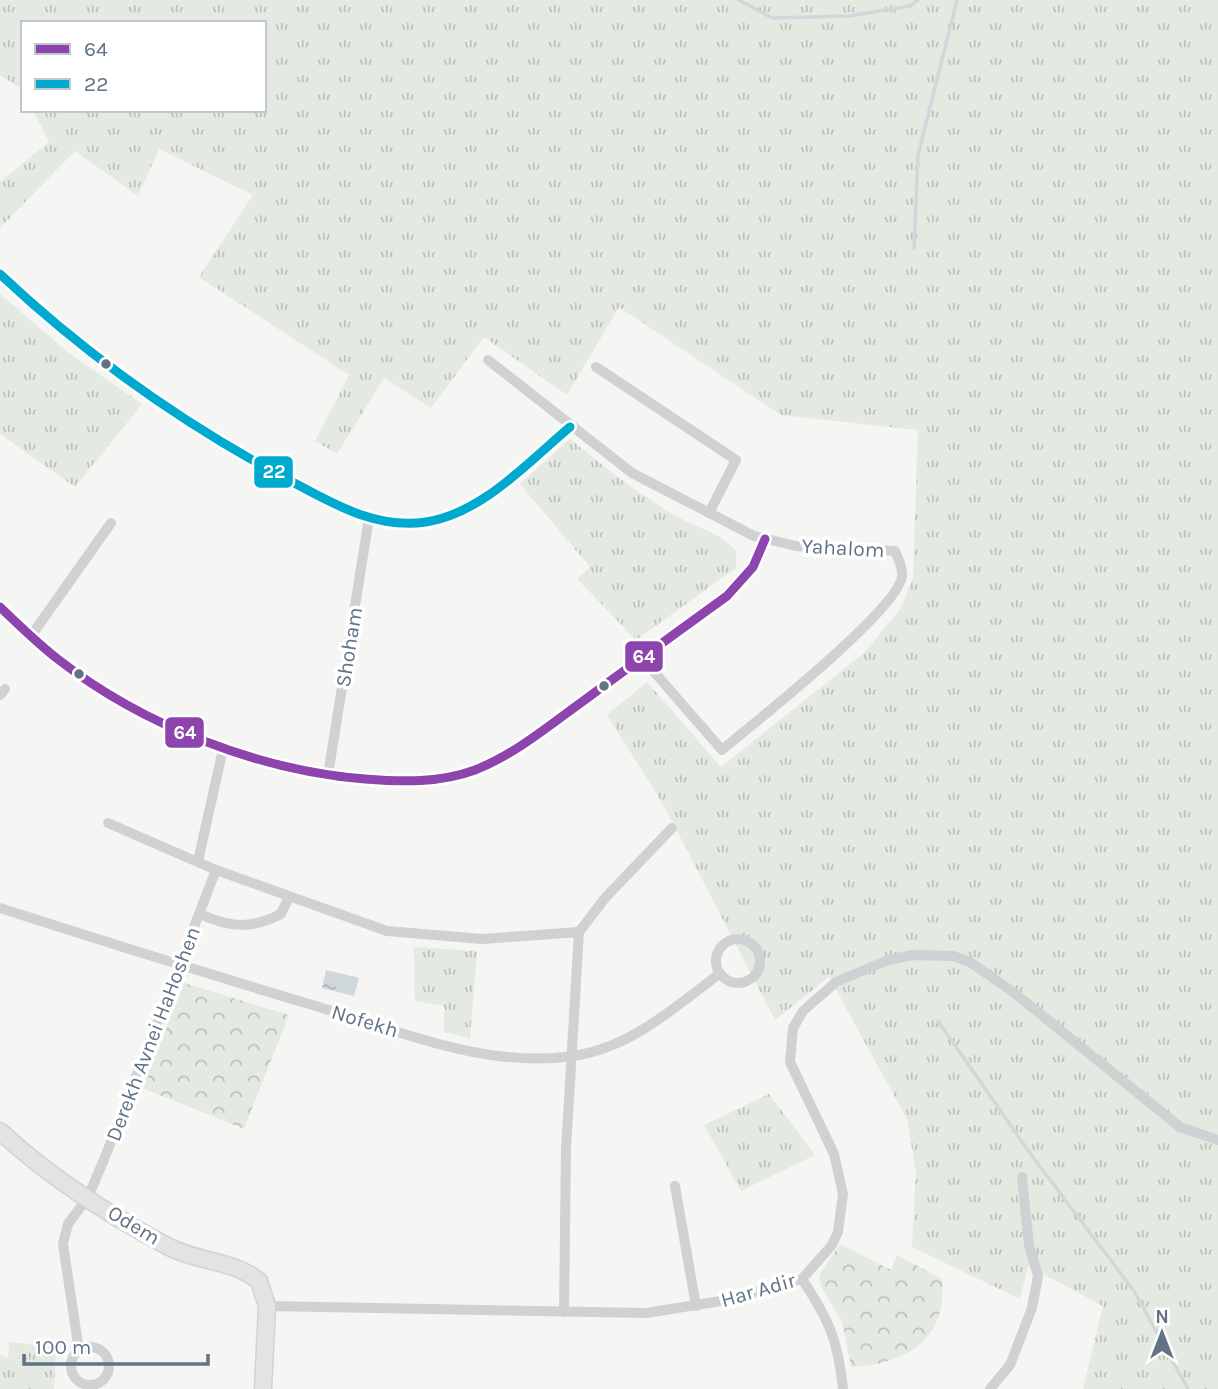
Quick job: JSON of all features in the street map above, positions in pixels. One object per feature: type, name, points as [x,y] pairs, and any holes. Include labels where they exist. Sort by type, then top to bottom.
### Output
[{"type":"street","points":[[0,274],[92,355],[177,416],[280,475],[369,518],[405,524],[450,516],[473,505],[498,487],[570,427]]},
{"type":"street","name":"Yahalom","points":[[488,360],[632,473],[709,513],[765,539],[796,546],[894,551],[902,578],[892,598],[863,628],[722,750],[642,658]]},
{"type":"street","points":[[596,368],[736,460],[709,513]]},
{"type":"street","name":"Shoham","points":[[328,775],[369,518]]},
{"type":"street","points":[[32,636],[111,523]]},
{"type":"street","points":[[0,607],[60,661],[120,699],[223,749],[299,770],[328,775],[418,781],[473,770],[529,740],[743,581],[753,567],[765,539]]},
{"type":"street","points":[[198,861],[223,749]]},
{"type":"street","points":[[108,823],[216,870],[387,931],[482,939],[579,932]]},
{"type":"street","points":[[564,1312],[566,1149],[579,932],[605,898],[671,828]]},
{"type":"street","name":"Derekh Avnei HaHoshen","points":[[79,1351],[63,1244],[68,1224],[88,1197],[181,966],[216,870]]},
{"type":"street","points":[[200,914],[237,927],[253,925],[281,914],[289,897]]},
{"type":"street","name":"Nofekh","points":[[0,908],[181,966],[468,1049],[509,1056],[572,1056],[605,1048],[631,1037],[719,974]]},
{"type":"street","points":[[736,939],[751,943],[757,949],[759,969],[747,981],[732,983],[719,974],[715,959],[722,945],[736,939]]},
{"type":"street","name":"Har Adir","points":[[267,1306],[646,1313],[696,1307],[802,1279],[832,1245],[838,1232],[843,1194],[834,1154],[790,1062],[793,1028],[803,1011],[836,982],[888,960],[913,955],[953,956],[970,962],[1013,992],[1180,1127],[1218,1140]]},
{"type":"street","name":"Odem","points":[[0,1131],[26,1155],[170,1247],[248,1272],[259,1281],[267,1306]]},
{"type":"street","points":[[990,1389],[1010,1365],[1032,1308],[1038,1276],[1029,1245],[1022,1177]]},
{"type":"street","points":[[675,1186],[696,1307]]},
{"type":"street","points":[[802,1279],[824,1312],[837,1342],[843,1389]]},
{"type":"street","points":[[263,1389],[267,1306]]},
{"type":"street","points":[[92,1347],[106,1356],[108,1373],[98,1387],[83,1384],[72,1372],[72,1359],[79,1351],[92,1347]]},
{"type":"green space","points":[[0,0],[1218,0],[1218,1389],[1083,1389],[1103,1306],[1028,1266],[1020,1299],[912,1247],[916,1172],[907,1119],[829,977],[775,1020],[663,804],[607,715],[647,682],[721,767],[864,653],[901,608],[913,578],[918,430],[781,415],[619,307],[567,395],[484,337],[431,408],[384,378],[337,454],[315,441],[349,375],[199,277],[253,195],[159,149],[138,196],[75,151],[0,228],[0,182],[49,142],[34,112],[266,112],[266,21],[21,21],[21,89],[0,75]]},
{"type":"green space","points":[[0,294],[69,353],[142,404],[75,487],[0,434]]},
{"type":"green space","points":[[570,439],[645,496],[679,518],[722,539],[736,551],[736,568],[636,640],[577,579],[590,567],[520,484]]},
{"type":"green space","points":[[414,947],[477,951],[470,1038],[444,1032],[444,1006],[415,1001]]},
{"type":"green space","points":[[184,983],[289,1015],[244,1129],[142,1088]]},
{"type":"green space","points":[[769,1094],[815,1155],[741,1191],[704,1125]]},
{"type":"green space","points":[[840,1244],[891,1270],[897,1255],[942,1279],[942,1300],[938,1318],[930,1333],[906,1354],[889,1361],[851,1367],[842,1321],[822,1289],[819,1276]]},
{"type":"green space","points":[[9,1342],[56,1347],[54,1389],[0,1389],[0,1355],[8,1358]]},
{"type":"water","points":[[326,970],[359,978],[354,996],[322,988]]},
{"type":"waterway","points":[[739,0],[772,18],[849,16],[910,6],[918,0]]},
{"type":"waterway","points":[[914,249],[918,155],[957,0]]},
{"type":"waterway","points":[[938,1021],[1032,1156],[1134,1291],[1188,1389]]},
{"type":"transit line","name":"22","points":[[0,274],[66,332],[170,410],[283,477],[334,504],[370,518],[388,522],[426,522],[467,508],[504,484],[570,427]]},
{"type":"transit line","name":"64","points":[[0,607],[51,654],[92,683],[127,705],[204,741],[244,755],[325,774],[393,781],[435,779],[475,770],[519,747],[546,728],[727,596],[753,567],[765,539]]}]
